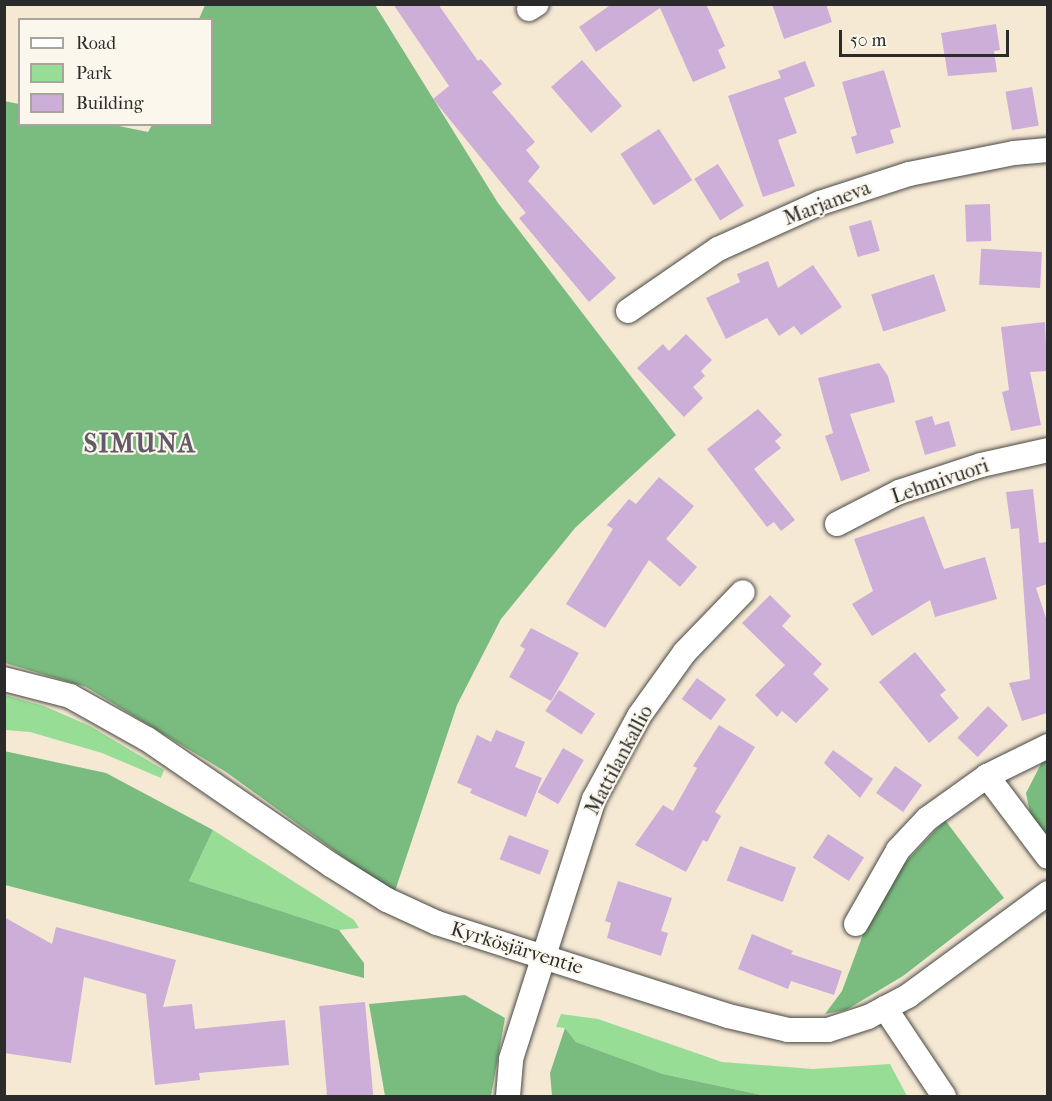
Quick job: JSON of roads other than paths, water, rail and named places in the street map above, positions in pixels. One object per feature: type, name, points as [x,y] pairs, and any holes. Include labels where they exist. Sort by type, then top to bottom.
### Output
[{"type":"street","name":"Marjaneva","points":[[628,311],[718,249],[820,203],[909,174],[1014,153],[1047,150]]},
{"type":"street","name":"Lehmivuori","points":[[837,524],[899,492],[981,465],[1047,450]]},
{"type":"street","name":"Mattilankallio","points":[[508,1096],[511,1059],[594,799],[639,716],[685,652],[743,592]]},
{"type":"street","name":"Kyrkösjärventie","points":[[4,679],[70,696],[147,739],[387,900],[436,923],[728,1016],[788,1030],[828,1029],[885,1008],[1047,893]]},
{"type":"street","points":[[856,924],[898,850],[927,819],[987,776],[1047,746]]},
{"type":"street","points":[[987,776],[1047,857]]},
{"type":"street","points":[[885,1008],[945,1096]]},
{"type":"district","name":"SIMUNA","points":[[140,444]]}]
